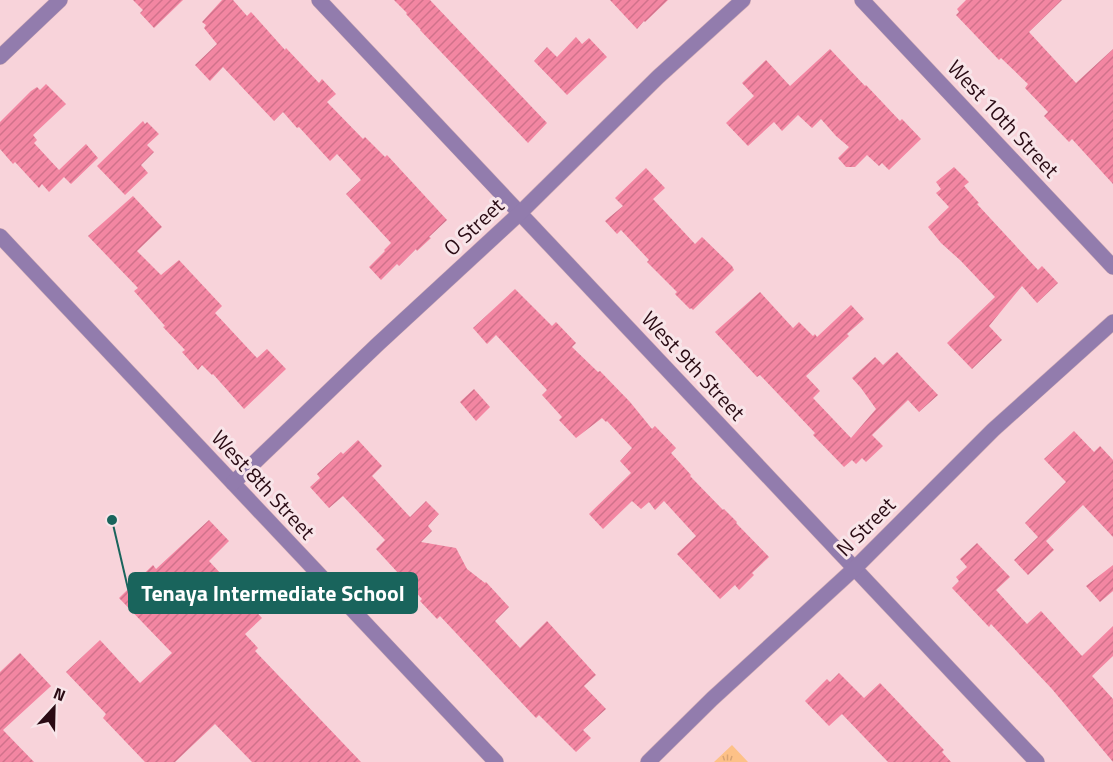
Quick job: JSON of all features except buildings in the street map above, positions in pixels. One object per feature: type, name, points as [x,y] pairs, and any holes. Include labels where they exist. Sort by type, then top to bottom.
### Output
[{"type":"street","points":[[0,57],[60,0]]},
{"type":"street","name":"West 9th Street","points":[[319,0],[1037,762]]},
{"type":"street","name":"O Street","points":[[233,483],[377,345],[520,213],[658,77],[744,0]]},
{"type":"street","name":"West 10th Street","points":[[862,0],[1113,267]]},
{"type":"street","name":"West 8th Street","points":[[0,236],[496,762]]},
{"type":"street","name":"N Street","points":[[648,762],[712,699],[855,568],[993,430],[1113,322]]},
{"type":"green space","points":[[732,745],[748,762],[714,762]]},
{"type":"place","name":"Tenaya Intermediate School","points":[[112,520]]}]
